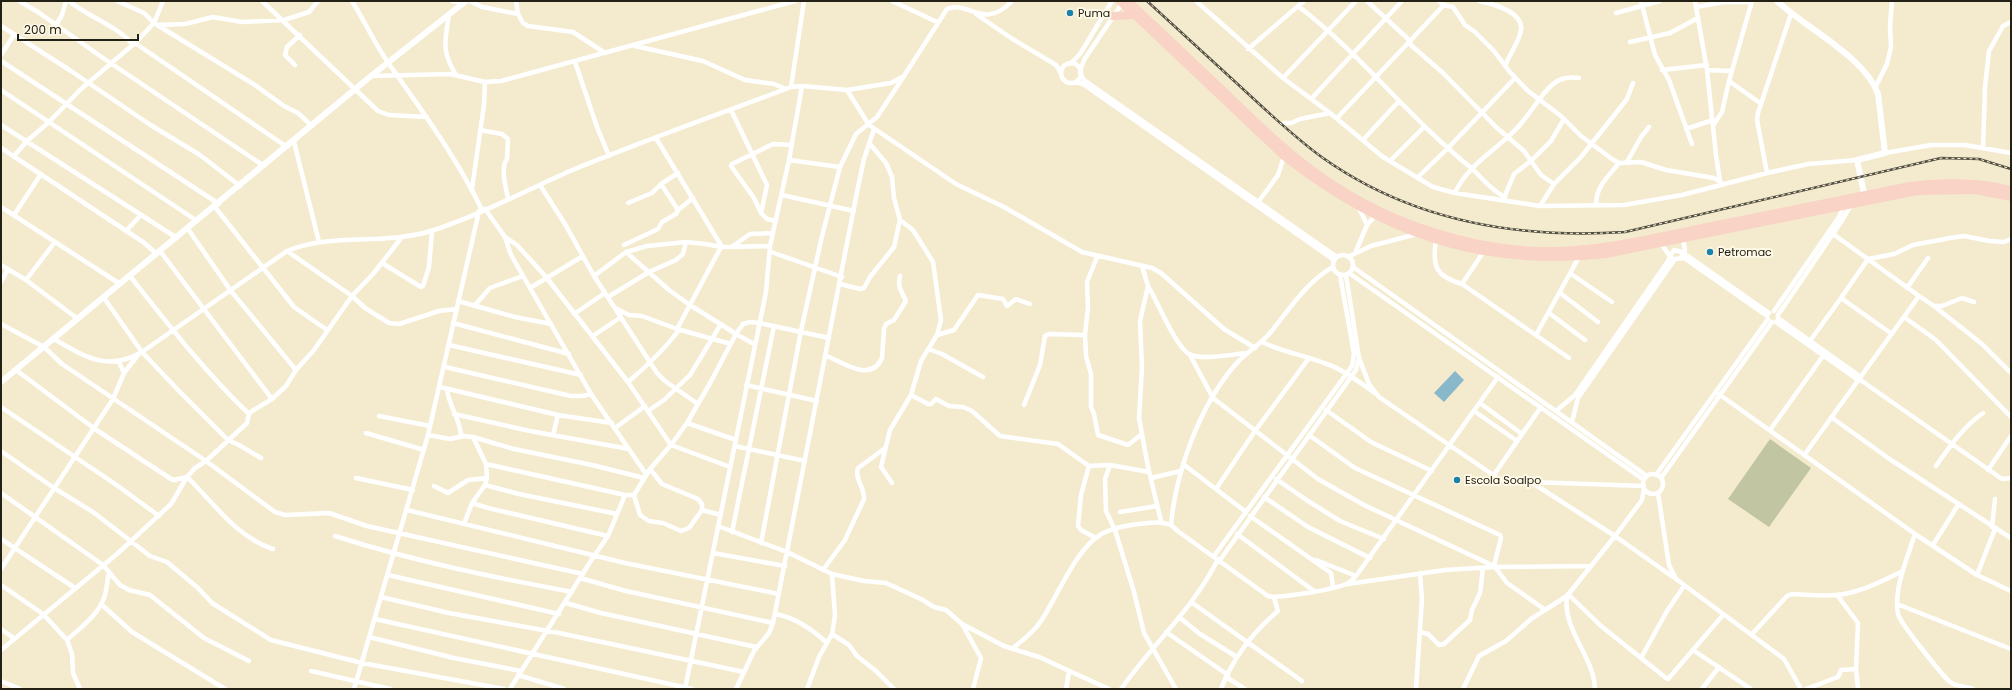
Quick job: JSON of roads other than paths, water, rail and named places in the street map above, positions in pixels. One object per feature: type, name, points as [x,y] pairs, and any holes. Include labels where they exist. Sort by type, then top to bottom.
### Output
[{"type":"highway","points":[[1124,2],[1135,15],[1284,156],[1312,178],[1359,208],[1402,228],[1417,234],[1484,251],[1524,256],[1579,257],[1630,251],[1847,205],[1865,198],[1910,186],[1938,182],[1970,183],[1992,185],[2011,190]]},
{"type":"highway","points":[[1124,2],[1264,130],[1303,163],[1328,181],[1352,196],[1402,220],[1463,240],[1527,250],[1548,251],[1599,247],[1865,198],[1917,191],[1936,189],[1975,190],[2011,197]]},
{"type":"highway","points":[[1106,13],[1115,16],[1135,15]]},
{"type":"street","points":[[19,1],[56,24],[264,166]]},
{"type":"street","points":[[56,24],[68,1],[125,37],[287,147]]},
{"type":"street","points":[[117,1],[144,13],[156,24],[258,87],[284,106],[298,113],[312,126]]},
{"type":"street","points":[[14,156],[27,141],[89,83],[156,24],[162,1]]},
{"type":"street","points":[[262,1],[383,114],[427,117]]},
{"type":"street","points":[[156,24],[185,24],[213,17],[242,22],[284,20],[309,12],[318,1]]},
{"type":"street","points":[[352,1],[388,64],[427,117],[472,189],[482,210],[504,237],[511,255],[591,394],[612,423],[645,476]]},
{"type":"street","points":[[452,1],[464,2]]},
{"type":"street","points":[[470,1],[482,7],[518,14]]},
{"type":"street","points":[[516,1],[518,14],[524,25],[540,29],[551,28],[573,32],[605,53]]},
{"type":"street","points":[[371,76],[456,75],[485,82],[501,81],[794,1]]},
{"type":"street","points":[[788,88],[804,1]]},
{"type":"street","points":[[892,1],[937,22]]},
{"type":"street","points":[[1061,73],[1068,64],[1080,54],[1112,1]]},
{"type":"street","points":[[1196,1],[1248,49],[1283,78],[1337,118],[1390,161],[1433,187],[1455,193],[1504,199],[1540,206],[1639,204],[1722,183],[1808,164],[1857,160],[1885,153],[1931,145],[1965,145],[2011,153]]},
{"type":"street","points":[[1248,49],[1304,1]]},
{"type":"street","points":[[1283,78],[1326,30],[1356,1]]},
{"type":"street","points":[[1367,1],[1384,19],[1452,81],[1482,113],[1524,151],[1532,160],[1541,175],[1554,184]]},
{"type":"street","points":[[1310,99],[1402,1]]},
{"type":"street","points":[[1439,1],[1444,5],[1453,7],[1465,25],[1475,32],[1494,51],[1515,78],[1539,100],[1564,118],[1591,144],[1619,163],[1644,162],[1666,170],[1722,183]]},
{"type":"street","points":[[1479,1],[1513,14],[1520,22],[1521,33],[1505,66]]},
{"type":"street","points":[[1616,13],[1642,3],[1660,1]]},
{"type":"street","points":[[1695,1],[1707,68],[1716,155],[1722,183]]},
{"type":"street","points":[[1777,1],[1791,14],[1847,54],[1863,69],[1876,86],[1885,153]]},
{"type":"street","points":[[1876,86],[1887,64],[1891,47],[1890,26],[1892,1]]},
{"type":"street","points":[[1,382],[294,142],[371,76],[464,2]]},
{"type":"street","points":[[761,543],[801,331],[840,167],[856,134],[869,125],[880,113],[946,9],[952,6],[982,15],[1000,10],[1010,2]]},
{"type":"street","points":[[1075,82],[1080,77],[1084,60],[1124,2]]},
{"type":"street","points":[[1686,129],[1713,122],[1722,112],[1731,71],[1751,2],[1724,2],[1696,7]]},
{"type":"street","points":[[1642,3],[1655,55],[1672,87],[1692,144]]},
{"type":"street","points":[[1337,118],[1444,5]]},
{"type":"street","points":[[1298,6],[1326,30],[1376,78],[1424,127],[1504,199]]},
{"type":"street","points":[[971,11],[1011,38],[1056,65],[1061,73],[1061,77],[1067,82],[1083,84],[1336,258]]},
{"type":"street","points":[[449,14],[445,51],[448,61],[456,75]]},
{"type":"street","points":[[1766,173],[1757,120],[1760,103],[1791,14]]},
{"type":"street","points":[[1630,42],[1670,33],[1698,18]]},
{"type":"street","points":[[1983,148],[1985,87],[1989,51],[2003,26],[2011,22]]},
{"type":"street","points":[[1,26],[149,124],[200,155],[240,186]]},
{"type":"street","points":[[1,56],[14,35]]},
{"type":"street","points":[[295,65],[284,55],[287,47],[300,35]]},
{"type":"street","points":[[633,46],[703,61],[745,80],[774,84],[788,88]]},
{"type":"street","points":[[1,61],[68,103],[217,205],[262,267],[294,307],[327,330]]},
{"type":"street","points":[[575,62],[597,127],[609,156]]},
{"type":"street","points":[[1056,65],[1068,64],[1076,66],[1084,80],[1259,201],[1336,258]]},
{"type":"street","points":[[1662,70],[1707,68],[1731,71]]},
{"type":"street","points":[[54,339],[83,356],[109,362],[119,362],[140,353],[262,267],[287,251],[301,245],[319,242],[402,237],[432,231],[609,156],[788,88],[802,86],[847,90],[891,82],[904,76]]},
{"type":"street","points":[[1455,193],[1460,182],[1472,169],[1508,137],[1553,84],[1565,77],[1579,78]]},
{"type":"street","points":[[1417,178],[1515,78]]},
{"type":"street","points":[[1729,81],[1760,103]]},
{"type":"street","points":[[472,189],[485,82]]},
{"type":"street","points":[[1540,206],[1554,184],[1581,157],[1627,99],[1634,83]]},
{"type":"street","points":[[685,688],[735,446],[754,344],[766,292],[771,252],[770,246],[792,145],[802,86]]},
{"type":"street","points":[[1,90],[197,222]]},
{"type":"street","points":[[847,90],[869,125],[956,184],[1004,207],[1075,248],[1097,257],[1152,268],[1161,273],[1224,329],[1255,348]]},
{"type":"street","points":[[1363,140],[1399,101]]},
{"type":"street","points":[[731,110],[767,185],[761,213]]},
{"type":"street","points":[[1284,123],[1291,124],[1300,119],[1330,113]]},
{"type":"street","points":[[1504,199],[1514,174],[1532,160],[1551,141],[1564,118]]},
{"type":"street","points":[[1,125],[176,238]]},
{"type":"street","points":[[1390,161],[1424,127]]},
{"type":"street","points":[[1627,162],[1641,137],[1649,127]]},
{"type":"street","points":[[736,689],[756,647],[769,633],[773,623],[827,356],[829,338],[864,159],[874,129]]},
{"type":"street","points":[[480,130],[502,134],[508,139],[507,159],[504,162],[503,168],[508,199]]},
{"type":"street","points":[[656,138],[722,247]]},
{"type":"street","points":[[294,142],[319,242]]},
{"type":"street","points":[[776,221],[768,219],[761,213],[754,198],[731,166],[733,162],[752,152],[773,144],[792,145]]},
{"type":"street","points":[[840,284],[860,289],[864,288],[870,277],[894,247],[900,220],[894,198],[892,177],[886,163],[870,144]]},
{"type":"street","points":[[1,148],[159,252],[272,399]]},
{"type":"street","points":[[1259,201],[1278,175],[1284,156]]},
{"type":"street","points":[[789,160],[840,167]]},
{"type":"street","points":[[1857,160],[1865,198]]},
{"type":"street","points":[[1596,205],[1597,192],[1600,186],[1619,163]]},
{"type":"street","points":[[14,216],[41,174]]},
{"type":"street","points":[[628,203],[652,193],[661,184],[678,174]]},
{"type":"street","points":[[661,184],[678,210]]},
{"type":"street","points":[[540,185],[584,256],[594,276],[650,363],[665,381],[698,404]]},
{"type":"street","points":[[782,195],[854,211]]},
{"type":"street","points":[[624,245],[658,229],[662,222],[676,214],[678,210],[693,198]]},
{"type":"street","points":[[1464,689],[1479,656],[1506,641],[1544,609],[1568,595],[1642,500],[1656,493],[1662,488],[1661,478],[1721,396],[1831,232],[1847,205]]},
{"type":"street","points":[[1,207],[120,284]]},
{"type":"street","points":[[1359,208],[1367,225]]},
{"type":"street","points":[[354,689],[401,533],[424,450],[445,367],[456,309],[482,210]]},
{"type":"street","points":[[126,231],[140,216]]},
{"type":"street","points":[[1356,252],[1367,225],[1375,216]]},
{"type":"street","points":[[892,483],[881,467],[884,449],[890,430],[911,395],[921,361],[937,335],[941,320],[933,262],[912,230],[900,220]]},
{"type":"street","points":[[1396,238],[1402,228]]},
{"type":"street","points":[[188,229],[231,290],[296,370]]},
{"type":"street","points":[[382,263],[421,287],[423,286],[428,267],[432,231]]},
{"type":"street","points":[[1831,232],[1934,306],[1982,344],[2011,373]]},
{"type":"street","points":[[732,246],[750,234],[773,233]]},
{"type":"street","points":[[1348,257],[1356,252],[1396,238],[1417,234]]},
{"type":"street","points":[[1810,340],[1868,259],[1894,254],[1913,245],[1964,236],[1997,242],[2004,242],[2011,239]]},
{"type":"street","points":[[1,650],[103,565],[172,504],[187,477],[195,468],[206,461],[247,423],[249,414],[272,399],[286,386],[296,370],[314,350],[352,296],[382,263],[402,237]]},
{"type":"street","points":[[504,237],[517,245],[546,277],[628,382],[671,445],[730,467]]},
{"type":"street","points":[[1436,239],[1434,255],[1435,266],[1448,280],[1462,284],[1569,358]]},
{"type":"street","points":[[1682,255],[1683,239]]},
{"type":"street","points":[[26,280],[55,242]]},
{"type":"street","points":[[594,276],[626,252],[647,246],[686,242],[722,247],[770,246]]},
{"type":"street","points":[[608,297],[650,272],[676,260],[683,254],[686,242]]},
{"type":"street","points":[[1661,244],[1670,256],[1675,259]]},
{"type":"street","points":[[628,382],[667,346],[678,329],[722,247]]},
{"type":"street","points":[[1572,422],[1578,398],[1593,373],[1674,250],[1678,250],[1682,255],[1773,317],[1810,340],[1859,378],[1988,470],[2004,480],[2011,478]]},
{"type":"street","points":[[287,251],[302,263],[352,296],[365,308],[389,323],[399,324],[439,311],[456,309]]},
{"type":"street","points":[[1462,284],[1484,251]]},
{"type":"street","points":[[626,252],[669,290],[690,305],[754,344]]},
{"type":"street","points":[[771,252],[842,276]]},
{"type":"street","points":[[1379,397],[1369,384],[1359,358],[1348,274],[1352,268],[1352,262],[1348,257],[1343,255],[1336,258],[1333,267],[1335,272],[1340,275],[1348,274],[1646,478]]},
{"type":"street","points":[[1556,411],[1575,395],[1593,373],[1675,259],[1682,255]]},
{"type":"street","points":[[530,288],[546,277],[584,256]]},
{"type":"street","points":[[1097,257],[1087,282],[1085,335],[1086,356],[1091,374],[1092,407],[1098,435],[1128,445],[1142,434]]},
{"type":"street","points":[[1536,335],[1571,274],[1579,257]]},
{"type":"street","points":[[1907,288],[1928,258]]},
{"type":"street","points":[[1,265],[26,280],[78,319]]},
{"type":"street","points":[[1142,266],[1148,286],[1157,301],[1164,319],[1190,355],[1213,398],[1289,458],[1340,493],[1495,567],[1507,583],[1544,609]]},
{"type":"street","points":[[1171,524],[1183,464],[1193,436],[1213,398],[1234,365],[1262,342],[1310,285],[1325,271],[1333,267]]},
{"type":"street","points":[[1352,268],[1572,422],[1646,478]]},
{"type":"street","points":[[1,282],[8,269]]},
{"type":"street","points":[[1571,274],[1612,302]]},
{"type":"street","points":[[1121,689],[1152,648],[1191,602],[1227,538],[1256,504],[1349,375],[1354,354],[1340,275]]},
{"type":"street","points":[[130,276],[173,331],[223,388],[249,414]]},
{"type":"street","points":[[475,305],[490,288],[523,276]]},
{"type":"street","points":[[827,356],[859,370],[870,370],[877,366],[882,358],[884,329],[886,324],[894,320],[906,301],[900,291],[900,276]]},
{"type":"street","points":[[1148,286],[1140,321],[1142,368],[1139,418],[1149,472],[1161,521]]},
{"type":"street","points":[[574,314],[605,293]]},
{"type":"street","points":[[1560,293],[1598,322]]},
{"type":"street","points":[[937,335],[954,330],[978,295],[1003,300],[1007,306],[1016,299],[1030,304]]},
{"type":"street","points":[[1805,454],[1919,296]]},
{"type":"street","points":[[104,298],[140,353],[228,440],[261,458]]},
{"type":"street","points":[[1841,298],[1892,334]]},
{"type":"street","points":[[1934,306],[1942,306],[1962,298],[1974,302]]},
{"type":"street","points":[[458,301],[522,319],[551,324]]},
{"type":"street","points":[[614,307],[629,315],[652,319],[678,329],[731,344]]},
{"type":"street","points":[[1548,313],[1585,340]]},
{"type":"street","points":[[1773,317],[1823,356],[1859,378]]},
{"type":"street","points":[[1646,478],[1656,475],[1773,317]]},
{"type":"street","points":[[1904,317],[1936,340],[2011,417]]},
{"type":"street","points":[[593,336],[621,318]]},
{"type":"street","points":[[650,469],[662,484],[698,499],[702,504],[702,510],[689,528],[681,531],[663,523],[649,521],[640,515],[634,495],[650,469],[671,445],[687,423],[743,324],[750,322],[759,323],[829,338]]},
{"type":"street","points":[[1,324],[44,347],[62,364],[206,461],[279,514],[329,513],[367,526],[581,576],[626,591],[701,606],[773,623]]},
{"type":"street","points":[[454,324],[569,354]]},
{"type":"street","points":[[648,411],[677,389],[690,375],[721,324]]},
{"type":"street","points":[[732,532],[750,450],[774,326]]},
{"type":"street","points":[[1024,405],[1040,365],[1044,336],[1049,334],[1085,335]]},
{"type":"street","points":[[1262,342],[1278,349],[1325,363],[1349,375],[1499,479],[1531,482],[1644,487],[1647,491],[1656,493]]},
{"type":"street","points":[[449,345],[581,375]]},
{"type":"street","points":[[928,349],[942,354],[983,377]]},
{"type":"street","points":[[1190,355],[1206,357],[1248,352]]},
{"type":"street","points":[[1,569],[95,428],[113,399],[124,373],[140,353]]},
{"type":"street","points":[[1770,430],[1823,356]]},
{"type":"street","points":[[1216,489],[1254,431],[1309,358]]},
{"type":"street","points":[[1349,375],[1356,370],[1359,358]]},
{"type":"street","points":[[119,362],[124,373]]},
{"type":"street","points":[[445,367],[571,396],[591,394]]},
{"type":"street","points":[[16,370],[95,428],[174,480],[187,477]]},
{"type":"street","points":[[1346,584],[1356,576],[1370,558],[1498,377]]},
{"type":"street","points":[[746,386],[817,400]]},
{"type":"street","points":[[440,387],[447,390],[558,415],[612,423]]},
{"type":"street","points":[[447,390],[461,437]]},
{"type":"street","points":[[1716,392],[1805,454],[1915,534],[1977,575],[2011,591]]},
{"type":"street","points":[[911,395],[928,404],[931,404],[936,399],[949,406],[967,409],[1000,436],[1058,444],[1089,466],[1110,465],[1149,472]]},
{"type":"street","points":[[1320,415],[1326,410],[1331,399]]},
{"type":"street","points":[[1480,403],[1522,434]]},
{"type":"street","points":[[615,428],[644,406]]},
{"type":"street","points":[[1,407],[159,516]]},
{"type":"street","points":[[1493,476],[1541,407]]},
{"type":"street","points":[[1326,410],[1371,442],[1432,471]]},
{"type":"street","points":[[1474,411],[1517,441]]},
{"type":"street","points":[[1936,466],[1951,444],[1968,425],[1983,413]]},
{"type":"street","points":[[454,414],[629,449]]},
{"type":"street","points":[[553,435],[558,415]]},
{"type":"street","points":[[378,416],[430,426]]},
{"type":"street","points":[[1831,417],[1958,505],[1993,528],[2011,536]]},
{"type":"street","points":[[687,423],[736,440]]},
{"type":"street","points":[[1302,440],[1309,435],[1314,424]]},
{"type":"street","points":[[366,433],[424,450]]},
{"type":"street","points":[[428,435],[450,439],[473,437],[514,449],[645,476]]},
{"type":"street","points":[[1309,435],[1355,468],[1500,535],[1501,538],[1495,567]]},
{"type":"street","points":[[1988,470],[2011,436]]},
{"type":"street","points":[[464,524],[472,503],[485,485],[487,478],[486,464],[473,437]]},
{"type":"street","points":[[735,446],[805,461]]},
{"type":"street","points":[[823,570],[845,540],[864,499],[865,493],[857,477],[858,468],[884,449]]},
{"type":"street","points":[[1,451],[54,488],[93,512],[150,556],[167,562],[198,588],[212,603],[271,640],[362,663],[504,689]]},
{"type":"street","points":[[486,464],[625,495],[634,495]]},
{"type":"street","points":[[1183,464],[1248,514],[1316,560],[1331,573],[1334,578],[1334,587]]},
{"type":"street","points":[[1256,504],[1264,497],[1268,487],[1276,479],[1284,464]]},
{"type":"street","points":[[1110,465],[1105,479],[1105,508],[1115,530],[1134,592],[1144,633],[1176,689]]},
{"type":"street","points":[[1089,466],[1081,495],[1078,526],[1080,530],[1096,538]]},
{"type":"street","points":[[1151,478],[1181,471]]},
{"type":"street","points":[[1656,475],[1661,478]]},
{"type":"street","points":[[187,477],[230,522],[264,546],[274,549]]},
{"type":"street","points":[[356,478],[413,490]]},
{"type":"street","points":[[434,486],[448,493],[468,480],[487,478]]},
{"type":"street","points":[[1642,500],[1646,478]]},
{"type":"street","points":[[1276,479],[1335,518],[1384,538]]},
{"type":"street","points":[[1531,482],[1615,536],[1676,579],[1723,615],[1752,634],[1784,659],[1801,689]]},
{"type":"street","points":[[485,485],[519,494],[617,514]]},
{"type":"street","points":[[1,493],[103,565],[109,574],[129,590],[150,595],[204,638],[249,661]]},
{"type":"street","points":[[1656,493],[1669,565],[1676,579]]},
{"type":"street","points":[[510,689],[532,653],[566,603],[595,554],[608,536],[625,495]]},
{"type":"street","points":[[1264,497],[1308,527],[1370,558]]},
{"type":"street","points":[[1977,575],[1993,528],[1995,499]]},
{"type":"street","points":[[472,503],[608,536]]},
{"type":"street","points":[[1933,545],[1958,505]]},
{"type":"street","points":[[1120,512],[1157,506]]},
{"type":"street","points":[[407,510],[595,554],[625,563],[779,594]]},
{"type":"street","points":[[702,510],[720,515]]},
{"type":"street","points":[[1013,648],[1034,630],[1041,621],[1073,566],[1100,534],[1161,521],[1171,524],[1179,532],[1268,596],[1274,598],[1346,584],[1420,573],[1495,567],[1591,566]]},
{"type":"street","points":[[1217,558],[1232,542],[1242,522]]},
{"type":"street","points":[[718,526],[787,552],[832,574],[864,581],[886,583],[921,598],[934,607],[946,610],[962,624],[1013,648],[1039,657],[1109,689]]},
{"type":"street","points":[[1237,534],[1314,591]]},
{"type":"street","points":[[1915,534],[1903,571],[1897,604],[1899,618],[1954,687],[1973,689]]},
{"type":"street","points":[[336,536],[372,548],[395,552],[491,577],[572,592]]},
{"type":"street","points":[[1227,538],[1232,542]]},
{"type":"street","points":[[1,539],[75,588]]},
{"type":"street","points":[[713,552],[785,566]]},
{"type":"street","points":[[1316,560],[1356,576]]},
{"type":"street","points":[[1420,632],[1428,634],[1439,645],[1444,644],[1464,627],[1470,620],[1472,610],[1478,599],[1483,568]]},
{"type":"street","points":[[1752,634],[1787,596],[1792,594],[1837,595],[1864,589],[1903,571]]},
{"type":"street","points":[[1416,689],[1422,599],[1420,573]]},
{"type":"street","points":[[67,640],[92,616],[101,604],[105,595],[106,583],[109,574]]},
{"type":"street","points":[[807,689],[832,634],[835,616],[832,574]]},
{"type":"street","points":[[388,575],[559,614]]},
{"type":"street","points":[[1,585],[43,614],[67,640],[72,654],[73,673],[80,689]]},
{"type":"street","points":[[1641,658],[1667,611],[1684,586]]},
{"type":"street","points":[[1568,595],[1601,626],[1668,679],[1723,615]]},
{"type":"street","points":[[1568,595],[1566,612],[1592,674],[1594,689]]},
{"type":"street","points":[[1837,595],[1858,622],[1856,669],[1858,689]]},
{"type":"street","points":[[381,597],[449,613],[547,631],[744,672]]},
{"type":"street","points":[[1223,688],[1236,657],[1257,630],[1278,611],[1274,598]]},
{"type":"street","points":[[1191,602],[1302,681]]},
{"type":"street","points":[[566,603],[601,614],[756,647]]},
{"type":"street","points":[[101,604],[132,632],[225,689]]},
{"type":"street","points":[[1897,604],[2011,649]]},
{"type":"street","points":[[775,614],[792,619],[819,636],[827,644]]},
{"type":"street","points":[[1179,617],[1200,634],[1236,657]]},
{"type":"street","points":[[375,619],[692,689]]},
{"type":"street","points":[[962,624],[981,658],[973,689]]},
{"type":"street","points":[[1,629],[15,639]]},
{"type":"street","points":[[1166,632],[1245,689]]},
{"type":"street","points":[[832,634],[849,645],[857,656],[876,671],[894,689]]},
{"type":"street","points":[[369,637],[519,673],[564,689]]},
{"type":"street","points":[[1693,650],[1751,689]]},
{"type":"street","points":[[1702,689],[1719,667]]},
{"type":"street","points":[[1806,689],[1838,677],[1841,670],[1856,669]]},
{"type":"street","points":[[311,670],[390,689]]},
{"type":"street","points":[[1066,689],[1069,672]]},
{"type":"street","points":[[1,682],[20,689]]},
{"type":"water","points":[[1455,371],[1464,380],[1444,402],[1434,393]]},
{"type":"railway","points":[[1147,1],[1282,125],[1323,158],[1357,180],[1393,197],[1430,211],[1468,221],[1506,228],[1546,232],[1625,232],[1941,158],[1979,159],[2011,169]]},
{"type":"place","name":"Puma","points":[[1070,13]]},
{"type":"place","name":"Petromac","points":[[1710,252]]},
{"type":"place","name":"Escola Soalpo","points":[[1457,480]]}]
